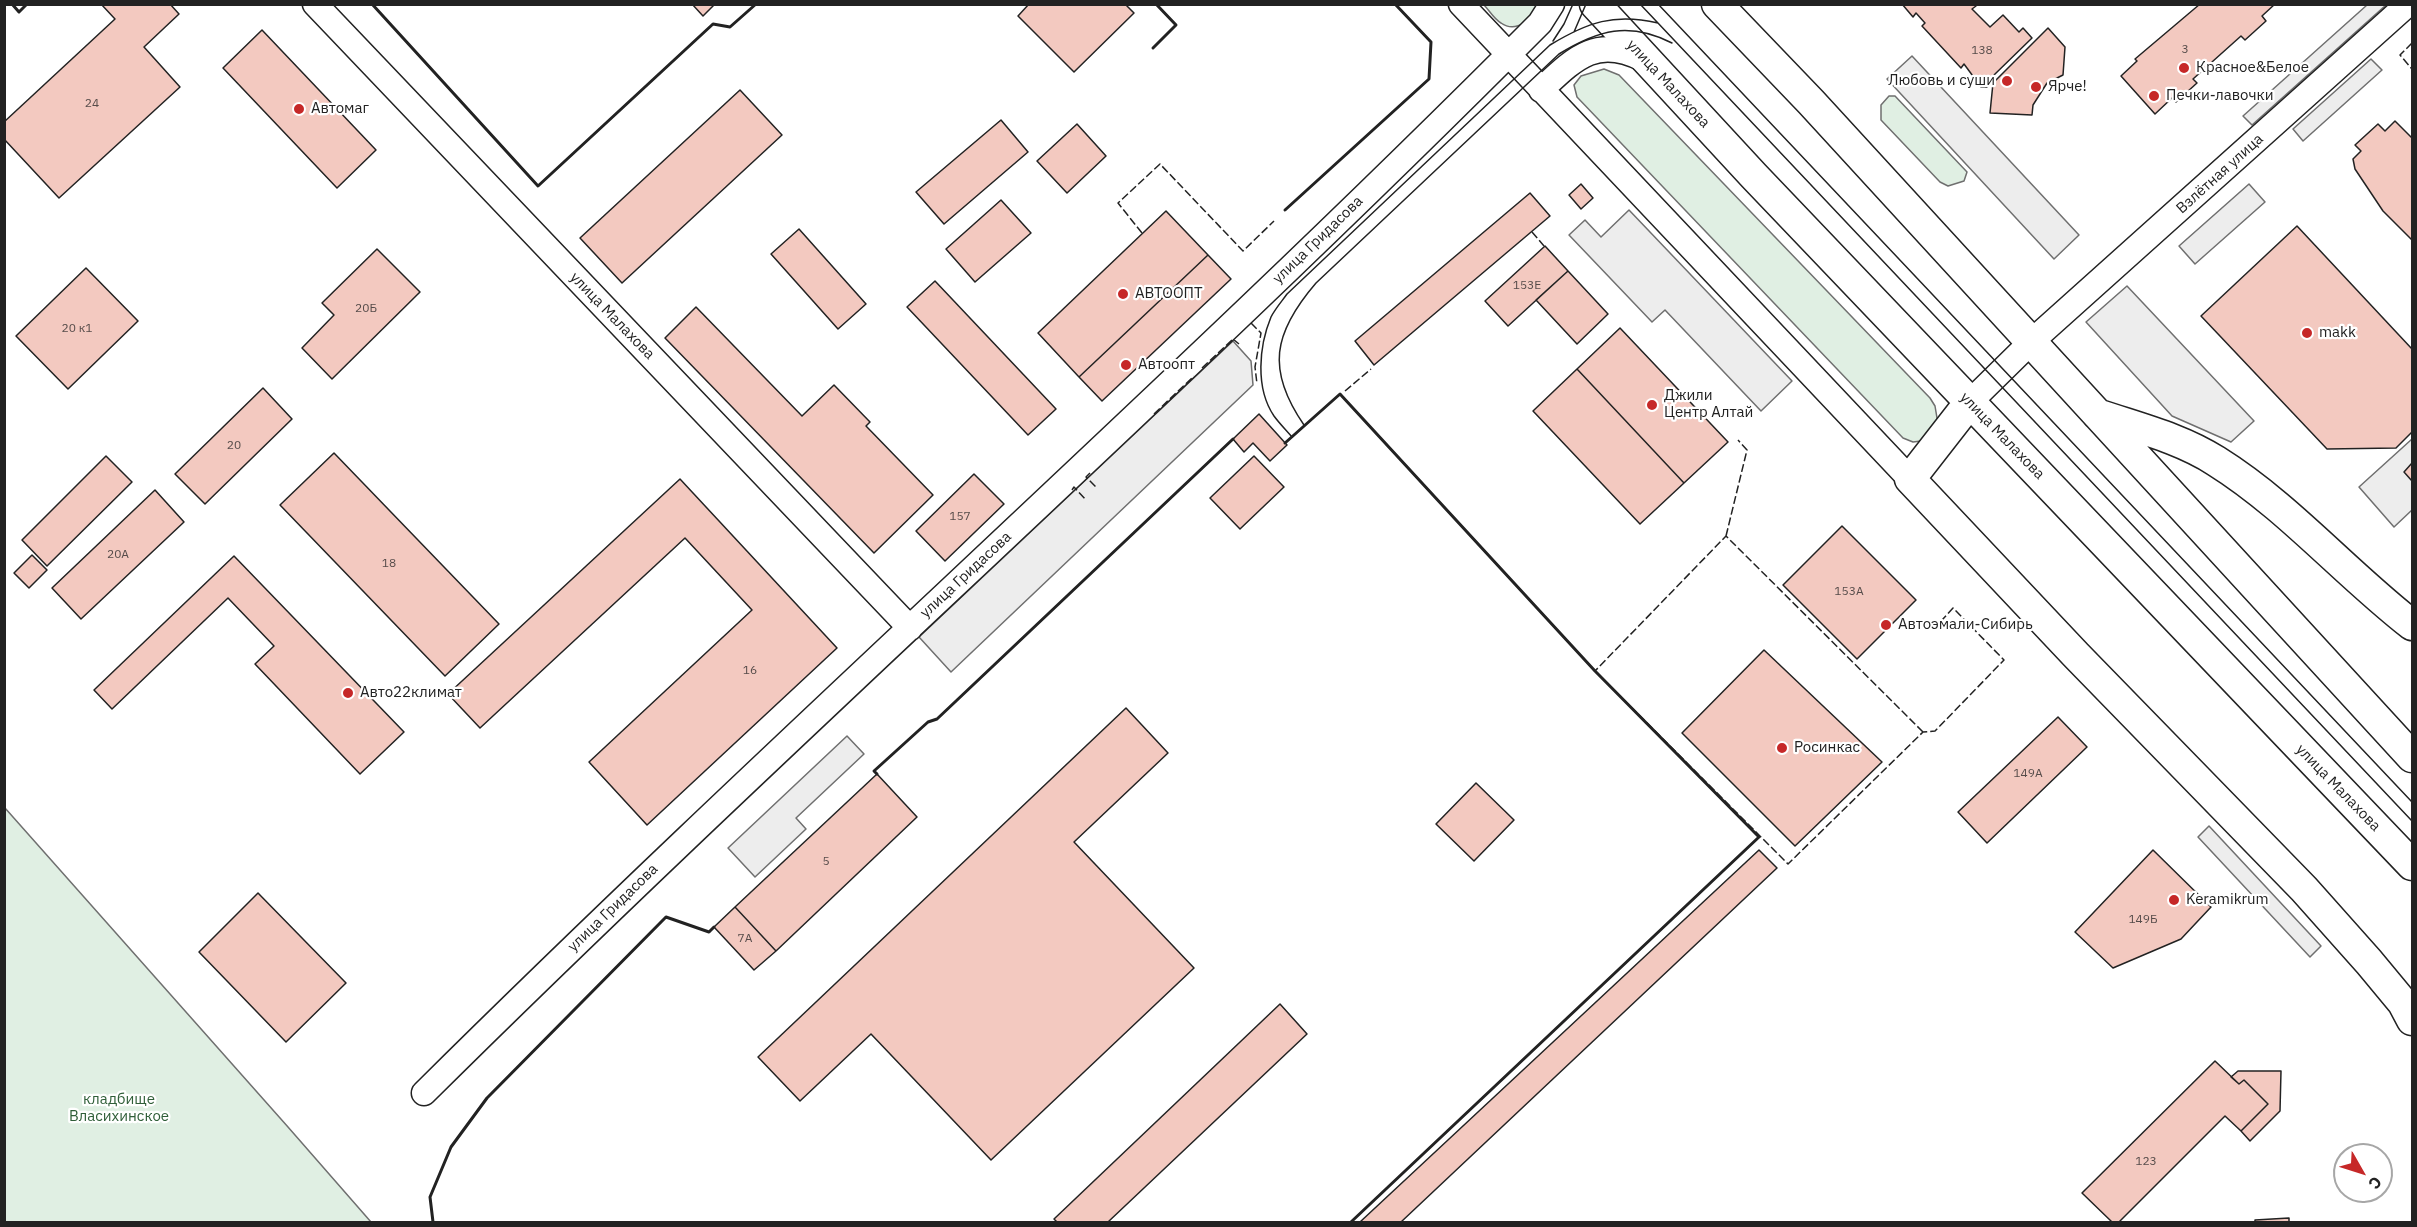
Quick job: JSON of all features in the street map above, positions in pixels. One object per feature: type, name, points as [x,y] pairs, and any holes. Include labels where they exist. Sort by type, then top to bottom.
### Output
[{"type":"main road","name":"улица Малахова","points":[[1595,4],[1643,59],[2412,865]]},
{"type":"main road","points":[[1717,4],[1738,17],[2096,414],[2412,757]]},
{"type":"main road","points":[[1970,402],[1910,479],[2068,648],[2304,889],[2370,962],[2403,1003],[2412,1020]]},
{"type":"main road","points":[[2096,414],[2175,440],[2216,460],[2257,491],[2412,625]]},
{"type":"street","name":"улица Малахова","points":[[315,4],[910,628]]},
{"type":"street","points":[[1461,4],[1910,479]]},
{"type":"street","name":"улица Гридасова","points":[[424,1093],[550,968],[1299,259],[1540,23],[1552,4]]},
{"type":"street","name":"Взлётная улица","points":[[1970,402],[2031,342],[2408,4]]},
{"type":"street","points":[[1541,90],[1575,58],[1596,50],[1615,49],[1629,52],[1643,59]]},
{"type":"green space","points":[[1484,5],[1542,5],[1524,23],[1513,27],[1498,21]]},
{"type":"green space","points":[[1604,69],[1619,75],[1930,398],[1935,406],[1938,424],[1921,441],[1913,442],[1903,438],[1577,97],[1574,85],[1581,76]]},
{"type":"green space","points":[[1889,96],[1895,96],[1967,172],[1964,181],[1948,186],[1940,182],[1881,120],[1881,105]]},
{"type":"green space","name":"кладбище Власихинское","points":[[5,808],[288,1127],[371,1222],[5,1222]]},
{"type":"shaded area","points":[[2367,5],[2386,5],[2252,125],[2243,116]]},
{"type":"shaded area","points":[[1912,56],[2079,235],[2054,259],[1887,79]]},
{"type":"shaded area","points":[[2371,59],[2382,70],[2303,141],[2293,129]]},
{"type":"shaded area","points":[[2249,184],[2265,202],[2195,264],[2179,246]]},
{"type":"shaded area","points":[[1629,210],[1792,381],[1761,411],[1665,310],[1652,322],[1569,235],[1585,220],[1601,237]]},
{"type":"shaded area","points":[[2127,286],[2254,421],[2231,442],[2172,416],[2086,322]]},
{"type":"shaded area","points":[[1233,341],[1251,361],[1253,385],[951,672],[919,637]]},
{"type":"shaded area","points":[[2412,439],[2412,510],[2394,527],[2359,487]]},
{"type":"shaded area","points":[[847,736],[864,754],[796,818],[806,829],[755,877],[728,848]]},
{"type":"shaded area","points":[[2209,826],[2321,946],[2310,957],[2198,837]]},
{"type":"building","points":[[101,4],[170,4],[179,14],[144,47],[180,87],[59,198],[4,139],[4,122],[115,19]]},
{"type":"building","points":[[692,4],[715,4],[703,16]]},
{"type":"building","points":[[1029,4],[1125,4],[1134,13],[1074,72],[1018,16]]},
{"type":"building","points":[[1902,4],[1974,4],[1976,6],[1972,9],[1990,27],[2003,15],[2019,32],[2023,28],[2032,38],[1994,75],[1995,80],[1987,87],[1981,87],[1964,64],[1961,68],[1922,26],[1925,23],[1916,13],[1913,17]]},
{"type":"building","points":[[2200,4],[2275,4],[2262,16],[2266,21],[2245,40],[2241,36],[2193,79],[2197,83],[2176,102],[2172,98],[2155,114],[2121,76],[2137,61],[2135,59]]},
{"type":"building","points":[[2048,28],[2065,47],[2063,75],[2047,83],[2033,105],[2032,115],[1990,113],[1993,83]]},
{"type":"building","name":"Автомаг","points":[[262,30],[376,150],[337,188],[223,68]]},
{"type":"building","points":[[740,90],[782,135],[622,283],[580,238]]},
{"type":"building","points":[[1001,120],[1028,152],[944,224],[916,192]]},
{"type":"building","points":[[2395,121],[2412,138],[2412,240],[2383,211],[2355,169],[2353,159],[2361,151],[2355,145],[2378,124],[2385,131]]},
{"type":"building","points":[[1077,124],[1106,156],[1067,193],[1037,161]]},
{"type":"building","points":[[1581,184],[1593,198],[1581,209],[1569,195]]},
{"type":"building","points":[[1530,193],[1550,216],[1374,365],[1355,341]]},
{"type":"building","points":[[1001,200],[1031,233],[975,282],[946,249]]},
{"type":"building","name":"АВТООПТ","points":[[1166,211],[1208,255],[1079,377],[1038,333]]},
{"type":"building","name":"makk","points":[[2297,226],[2412,349],[2412,432],[2396,448],[2327,449],[2201,316]]},
{"type":"building","points":[[799,229],[866,304],[838,329],[771,254]]},
{"type":"building","points":[[1545,246],[1568,271],[1508,326],[1485,301]]},
{"type":"building","points":[[377,249],[420,292],[332,379],[302,348],[334,315],[322,303]]},
{"type":"building","points":[[1208,255],[1231,279],[1102,401],[1079,377]]},
{"type":"building","points":[[86,268],[138,321],[68,389],[16,336]]},
{"type":"building","points":[[1568,271],[1608,314],[1577,344],[1536,300]]},
{"type":"building","points":[[935,281],[1056,409],[1028,435],[907,307]]},
{"type":"building","points":[[696,307],[802,416],[834,385],[870,422],[866,426],[933,495],[874,553],[665,338]]},
{"type":"building","name":"Джили Центр Алтай","points":[[1620,328],[1728,442],[1684,483],[1577,369]]},
{"type":"building","points":[[1577,369],[1684,483],[1640,524],[1533,411]]},
{"type":"building","points":[[263,388],[292,419],[205,504],[175,474]]},
{"type":"building","points":[[1259,414],[1287,445],[1270,461],[1253,443],[1244,452],[1233,439]]},
{"type":"building","points":[[334,453],[499,624],[445,676],[280,505]]},
{"type":"building","points":[[106,456],[132,482],[47,566],[22,540]]},
{"type":"building","points":[[1254,456],[1284,487],[1240,529],[1210,498]]},
{"type":"building","points":[[2412,463],[2412,481],[2404,472]]},
{"type":"building","points":[[974,474],[1004,504],[945,561],[916,531]]},
{"type":"building","points":[[680,479],[837,648],[647,825],[589,762],[752,610],[685,538],[480,728],[448,694]]},
{"type":"building","points":[[155,490],[184,522],[81,619],[52,588]]},
{"type":"building","points":[[1842,526],[1916,600],[1857,659],[1783,585]]},
{"type":"building","points":[[32,555],[47,570],[29,588],[14,573]]},
{"type":"building","points":[[234,556],[404,732],[360,774],[255,664],[274,646],[228,598],[112,709],[94,690]]},
{"type":"building","name":"Росинкас","points":[[1764,650],[1882,762],[1795,846],[1682,733]]},
{"type":"building","points":[[1126,708],[1168,753],[1074,842],[1194,968],[991,1160],[871,1034],[800,1101],[758,1057]]},
{"type":"building","points":[[2058,717],[2087,747],[1987,843],[1958,812]]},
{"type":"building","points":[[877,774],[917,817],[776,951],[735,907]]},
{"type":"building","points":[[1476,783],[1514,820],[1474,861],[1436,824]]},
{"type":"building","points":[[1759,850],[1777,868],[1401,1222],[1360,1222]]},
{"type":"building","points":[[2153,850],[2211,907],[2181,939],[2113,968],[2075,932]]},
{"type":"building","points":[[258,893],[346,983],[286,1042],[199,952]]},
{"type":"building","points":[[735,907],[776,951],[754,970],[714,927]]},
{"type":"building","points":[[1280,1004],[1307,1034],[1108,1222],[1057,1222],[1054,1219]]},
{"type":"building","points":[[2215,1061],[2239,1084],[2244,1080],[2268,1104],[2241,1131],[2225,1116],[2119,1222],[2112,1222],[2082,1193]]},
{"type":"building","points":[[2238,1071],[2281,1071],[2280,1111],[2250,1141],[2241,1131],[2268,1104],[2244,1080],[2239,1084],[2231,1077]]},
{"type":"building","points":[[2289,1218],[2289,1222],[2255,1222],[2255,1220]]},
{"type":"tram line","points":[[1553,41],[1573,4]]},
{"type":"tram line","points":[[1574,32],[1586,4]]},
{"type":"tram line","points":[[1640,4],[2412,821]]},
{"type":"tram line","points":[[1658,4],[2412,802]]},
{"type":"tram line","points":[[1292,437],[1276,419],[1268,405],[1261,367],[1267,328],[1271,317],[1287,294],[1550,45],[1577,30],[1602,22],[1628,19],[1658,23]]},
{"type":"tram line","points":[[1304,425],[1284,387],[1280,369],[1280,352],[1283,335],[1291,319],[1316,283],[1559,54],[1587,39],[1614,31],[1642,32],[1672,43]]},
{"type":"fence","points":[[2412,43],[2400,55],[2412,69]]},
{"type":"fence","points":[[1142,233],[1118,203],[1160,164],[1243,251],[1274,221]]},
{"type":"fence","points":[[1532,232],[1544,246]]},
{"type":"fence","points":[[1251,323],[1261,333],[1255,367],[1257,384]]},
{"type":"fence","points":[[1202,368],[1233,339],[1239,344]]},
{"type":"fence","points":[[1345,391],[1371,369]]},
{"type":"fence","points":[[1154,414],[1194,376]]},
{"type":"fence","points":[[1726,536],[1747,450],[1738,440]]},
{"type":"fence","points":[[1090,473],[1086,477],[1097,488]]},
{"type":"fence","points":[[1072,490],[1074,487],[1086,500]]},
{"type":"fence","points":[[1923,732],[1726,536],[1595,671],[1788,864],[1923,732],[1935,731],[2004,660],[1953,608],[1942,620]]},
{"type":"wall","points":[[12,4],[19,12],[27,4]]},
{"type":"wall","points":[[372,4],[538,186],[713,24],[730,27],[756,4]]},
{"type":"wall","points":[[1153,48],[1176,25],[1156,4]]},
{"type":"wall","points":[[1285,210],[1429,79],[1431,42],[1395,4]]},
{"type":"wall","points":[[1285,443],[1340,394],[1595,671],[1759,837],[1351,1222]]},
{"type":"wall","points":[[877,774],[874,771],[928,722],[937,719],[1233,439]]},
{"type":"wall","points":[[433,1222],[430,1197],[451,1147],[487,1098],[666,917],[709,932],[714,927]]},
{"type":"place","name":"Красное&Белое","points":[[2184,68]]},
{"type":"place","name":"Любовь и суши","points":[[2007,81]]},
{"type":"place","name":"Ярче!","points":[[2036,87]]},
{"type":"place","name":"Печки-лавочки","points":[[2154,96]]},
{"type":"place","name":"Автомаг","points":[[299,109]]},
{"type":"place","name":"АВТООПТ","points":[[1123,294]]},
{"type":"place","name":"makk","points":[[2307,333]]},
{"type":"place","name":"Автоопт","points":[[1126,365]]},
{"type":"place","name":"Джили Центр Алтай","points":[[1652,405]]},
{"type":"place","name":"Автоэмали-Сибирь","points":[[1886,625]]},
{"type":"place","name":"Авто22климат","points":[[348,693]]},
{"type":"place","name":"Росинкас","points":[[1782,748]]},
{"type":"place","name":"Keramikrum","points":[[2174,900]]}]
